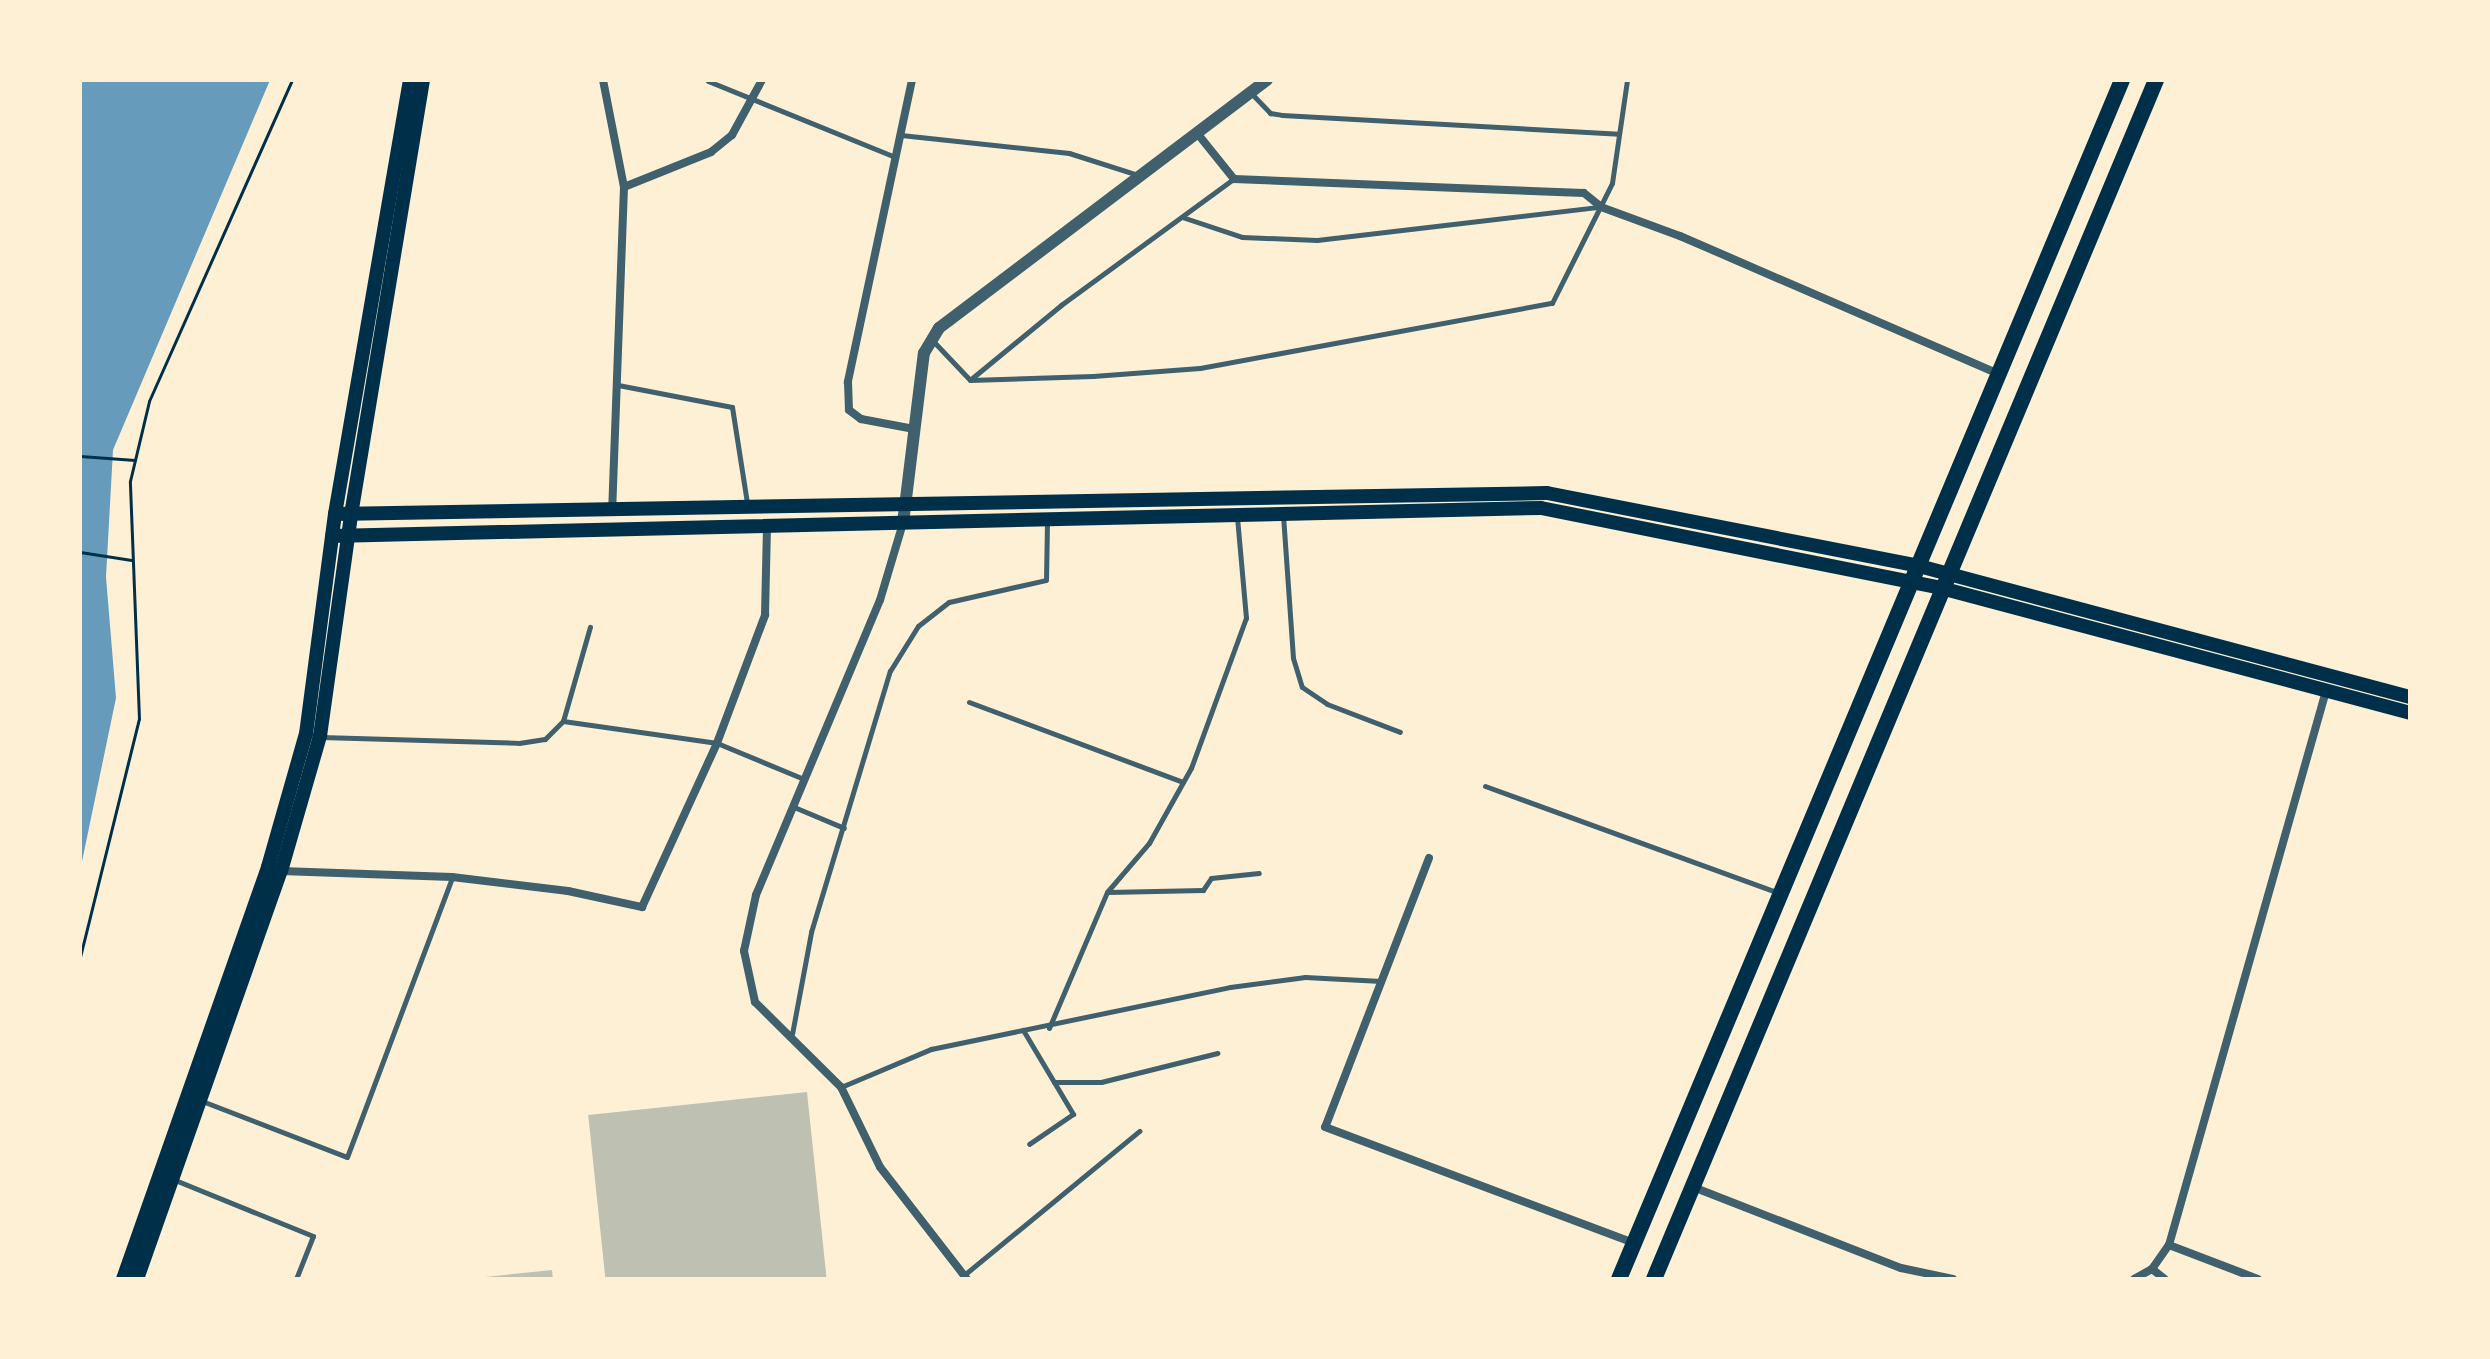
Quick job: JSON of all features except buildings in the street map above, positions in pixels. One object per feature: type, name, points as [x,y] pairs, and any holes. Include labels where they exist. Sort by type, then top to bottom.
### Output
[{"type":"main road","points":[[123,1279],[263,880],[306,734],[335,514],[410,80]]},
{"type":"main road","points":[[137,1279],[170,1178],[281,871],[320,736],[351,515],[423,80]]},
{"type":"main road","points":[[1619,1279],[2122,80]]},
{"type":"main road","points":[[1654,1279],[2156,80]]},
{"type":"main road","points":[[335,514],[1547,493],[1916,574],[2410,697]]},
{"type":"main road","points":[[332,536],[1541,508],[1916,574]]},
{"type":"main road","points":[[1944,581],[2410,713]]},
{"type":"street","points":[[603,80],[624,187],[612,511]]},
{"type":"street","points":[[624,187],[711,152],[732,135],[762,80]]},
{"type":"street","points":[[912,80],[848,382],[849,410],[881,425],[914,429]]},
{"type":"street","points":[[966,1277],[880,1167],[841,1087],[792,1034],[755,1002],[744,951],[756,895],[880,600],[903,523],[924,353],[932,339],[939,328],[1267,80]]},
{"type":"street","points":[[1197,133],[1234,179],[1584,193],[1601,207],[1680,236],[1999,374]]},
{"type":"street","points":[[281,871],[452,877],[568,891],[642,907],[717,743],[765,615],[767,526]]},
{"type":"street","points":[[2134,1279],[2152,1269],[2169,1245],[2326,691]]},
{"type":"street","points":[[1429,858],[1325,1127],[1635,1243]]},
{"type":"street","points":[[1693,1187],[1901,1268],[1950,1279]]},
{"type":"street","points":[[2169,1245],[2258,1279]]},
{"type":"street","points":[[2152,1269],[2165,1279]]},
{"type":"lane","points":[[970,380],[1200,368],[1552,303],[1612,183],[1627,80]]},
{"type":"lane","points":[[708,81],[895,157]]},
{"type":"lane","points":[[1250,93],[1270,113],[1282,115],[1618,134]]},
{"type":"lane","points":[[900,135],[1069,153],[1141,176]]},
{"type":"lane","points":[[970,380],[1234,179]]},
{"type":"lane","points":[[1182,217],[1242,237],[1317,240],[1601,207]]},
{"type":"lane","points":[[932,339],[970,380]]},
{"type":"lane","points":[[618,385],[732,407],[748,508]]},
{"type":"lane","points":[[1283,514],[1293,658],[1302,687],[1327,704],[1400,732]]},
{"type":"lane","points":[[1049,1028],[1107,892],[1149,843],[1183,782],[1246,618],[1237,515]]},
{"type":"lane","points":[[792,1034],[811,932],[890,671],[918,626],[949,602],[1046,580],[1047,519]]},
{"type":"lane","points":[[320,736],[519,743],[545,739],[563,721],[590,627]]},
{"type":"lane","points":[[969,702],[1183,782]]},
{"type":"lane","points":[[563,721],[717,743],[805,779]]},
{"type":"lane","points":[[1485,786],[1781,894]]},
{"type":"lane","points":[[793,806],[844,828]]},
{"type":"lane","points":[[1107,892],[1203,890],[1211,878],[1259,873]]},
{"type":"lane","points":[[198,1099],[347,1157],[452,877]]},
{"type":"lane","points":[[841,1087],[931,1049],[1023,1030],[1049,1028],[1230,987],[1305,977],[1382,981]]},
{"type":"lane","points":[[1023,1030],[1073,1114],[1029,1144]]},
{"type":"lane","points":[[1054,1082],[1101,1082],[1217,1053]]},
{"type":"lane","points":[[966,1277],[1139,1131]]},
{"type":"lane","points":[[170,1178],[313,1236],[296,1279]]},
{"type":"lane","points":[[1732,1279],[1741,1279]]},
{"type":"path","points":[[80,957],[139,719],[130,481],[149,401],[292,80]]},
{"type":"path","points":[[80,456],[135,460]]},
{"type":"path","points":[[80,552],[131,560]]},
{"type":"water","points":[[80,80],[270,80],[113,450],[106,577],[116,698],[80,871]]}]
